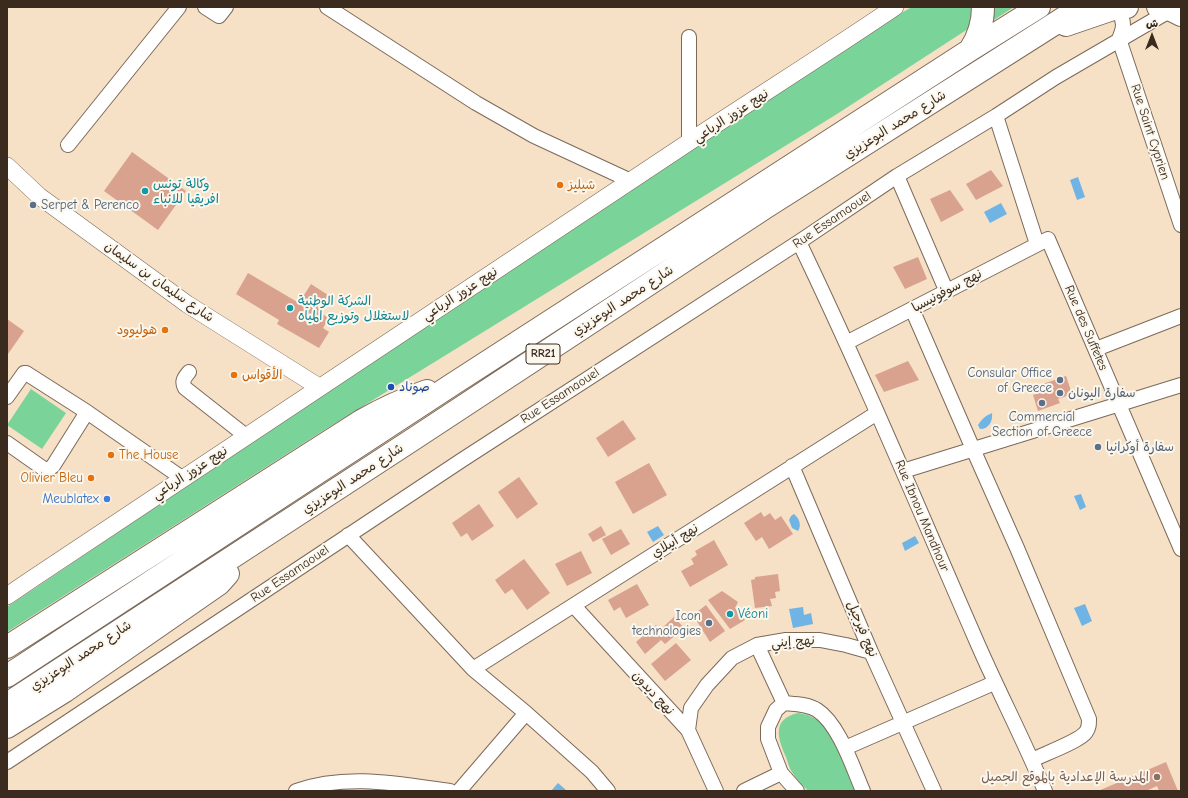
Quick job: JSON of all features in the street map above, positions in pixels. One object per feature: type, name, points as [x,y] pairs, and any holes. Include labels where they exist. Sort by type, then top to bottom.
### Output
[{"type":"highway","points":[[970,50],[982,24],[982,7]]},
{"type":"highway","name":"شارع محمد البوعزيزي","points":[[7,676],[104,614],[453,384],[1039,7]]},
{"type":"highway","name":"شارع محمد البوعزيزي","points":[[7,704],[766,207],[1081,7]]},
{"type":"highway","points":[[1038,34],[1118,9]]},
{"type":"highway","points":[[7,647],[383,408],[405,398],[453,384]]},
{"type":"highway","points":[[7,727],[65,691],[220,584],[255,543]]},
{"type":"street","points":[[68,145],[179,7]]},
{"type":"street","points":[[206,7],[219,16],[226,7]]},
{"type":"street","points":[[327,7],[480,106],[534,136],[631,181]]},
{"type":"street","name":"نهج عزوز الرباعي","points":[[7,596],[319,387],[689,142],[830,52],[895,7]]},
{"type":"street","points":[[1118,9],[1123,19],[1123,29],[1120,39]]},
{"type":"street","name":"Rue Essamaouel","points":[[7,762],[348,535],[642,342],[799,242],[897,176],[996,116],[1056,77],[1170,10]]},
{"type":"street","points":[[688,37],[689,142]]},
{"type":"street","name":"Rue Saint Cyprien","points":[[1120,39],[1181,225]]},
{"type":"street","name":"Rue des Suffetes","points":[[996,116],[1042,242],[1096,349],[1118,405],[1181,549]]},
{"type":"street","name":"شارع سليمان بن سليمان","points":[[7,166],[39,196],[187,304],[319,387]]},
{"type":"street","points":[[897,176],[946,290]]},
{"type":"street","name":"Rue Ibnou Mandhour","points":[[799,242],[878,413],[994,683],[1032,760],[1045,791]]},
{"type":"street","name":"نهج سوفونيسبا","points":[[846,342],[1042,242]]},
{"type":"street","points":[[912,309],[972,449],[1017,548],[1089,719],[1089,726],[1086,733],[1032,760]]},
{"type":"street","points":[[1096,349],[1181,316]]},
{"type":"street","points":[[189,372],[183,384],[185,388],[246,436]]},
{"type":"street","points":[[7,397],[24,373],[26,373],[87,412],[182,478]]},
{"type":"street","points":[[902,471],[1181,385]]},
{"type":"street","points":[[7,442],[44,469],[48,469],[53,466],[87,412]]},
{"type":"street","name":"نهج أبيلاي","points":[[473,669],[878,413]]},
{"type":"street","name":"نهج فيرجيل","points":[[792,466],[871,652],[934,791]]},
{"type":"street","points":[[348,535],[473,669],[526,713],[592,772],[608,791]]},
{"type":"street","name":"نهج ديدون","points":[[574,606],[688,730],[716,791]]},
{"type":"street","name":"نهج إيني","points":[[688,730],[691,708],[707,685],[732,658],[757,646],[786,640],[820,640],[871,652]]},
{"type":"street","points":[[757,646],[784,704]]},
{"type":"street","points":[[845,748],[994,683]]},
{"type":"street","points":[[796,791],[781,773],[768,739],[768,727],[776,710],[784,704],[800,704],[817,710],[826,718],[845,748],[863,791]]},
{"type":"street","points":[[459,791],[526,713]]},
{"type":"street","points":[[744,791],[781,773]]},
{"type":"street","points":[[296,791],[333,782],[379,781],[450,791]]},
{"type":"street","points":[[333,782],[356,791]]},
{"type":"green space","points":[[912,7],[979,7],[971,27],[837,114],[321,432],[7,632],[7,607],[837,49]]},
{"type":"green space","points":[[991,7],[1014,7],[986,25]]},
{"type":"green space","points":[[31,389],[66,413],[42,449],[7,425]]},
{"type":"green space","points":[[798,713],[808,715],[819,721],[829,731],[858,791],[808,791],[795,777],[790,769],[783,750],[779,737],[779,730],[780,725],[784,720],[789,716]]},
{"type":"water","points":[[1078,177],[1085,197],[1077,200],[1070,180]]},
{"type":"water","points":[[1001,203],[1007,214],[990,223],[984,212]]},
{"type":"water","points":[[992,413],[990,424],[986,428],[980,429],[978,425],[982,419]]},
{"type":"water","points":[[1081,494],[1086,507],[1080,510],[1074,496]]},
{"type":"water","points":[[794,514],[800,526],[798,531],[792,528],[789,520]]},
{"type":"water","points":[[658,526],[664,535],[653,542],[647,532]]},
{"type":"water","points":[[915,536],[919,543],[905,551],[902,543]]},
{"type":"water","points":[[1085,604],[1092,621],[1082,626],[1074,608]]},
{"type":"water","points":[[803,607],[804,615],[811,613],[813,624],[793,628],[789,609]]},
{"type":"water","points":[[558,783],[566,790],[551,791]]},
{"type":"building","name":"وكالة تونس افريقيا للانباء","points":[[132,152],[186,191],[158,230],[104,191]]},
{"type":"building","points":[[991,170],[1003,186],[976,200],[966,184]]},
{"type":"building","points":[[950,190],[964,210],[941,222],[930,199]]},
{"type":"building","points":[[918,257],[927,279],[905,289],[893,267]]},
{"type":"building","name":"الشركة الوطنية لاستغلال وتوزيع المياه","points":[[248,273],[299,303],[311,284],[328,295],[318,312],[329,318],[323,328],[329,332],[319,348],[277,324],[279,320],[236,294]]},
{"type":"building","points":[[7,319],[24,331],[8,354],[7,353]]},
{"type":"building","points":[[908,361],[919,380],[884,392],[875,375]]},
{"type":"building","points":[[1066,376],[1072,394],[1058,399],[1060,403],[1038,411],[1033,395],[1045,391],[1043,384]]},
{"type":"building","points":[[623,420],[636,439],[608,457],[596,438]]},
{"type":"building","points":[[649,463],[667,495],[633,514],[615,482]]},
{"type":"building","points":[[519,477],[538,504],[517,519],[498,492]]},
{"type":"building","points":[[479,504],[494,526],[472,541],[467,533],[461,537],[452,523]]},
{"type":"building","points":[[761,512],[764,517],[770,513],[775,520],[781,516],[793,534],[769,549],[762,537],[756,541],[744,523]]},
{"type":"building","points":[[601,526],[606,535],[593,542],[588,534]]},
{"type":"building","points":[[621,529],[630,544],[611,555],[602,539]]},
{"type":"building","points":[[714,540],[728,565],[690,587],[681,571],[694,564],[691,559],[697,555],[695,551]]},
{"type":"building","points":[[581,551],[592,573],[567,586],[555,564]]},
{"type":"building","points":[[524,559],[550,593],[527,610],[512,589],[505,594],[495,580]]},
{"type":"building","points":[[778,574],[780,591],[775,592],[776,598],[770,599],[772,606],[755,608],[751,580],[755,579],[755,577]]},
{"type":"building","points":[[637,584],[649,605],[626,618],[620,607],[614,611],[608,600]]},
{"type":"building","name":"Véoni","points":[[722,591],[738,602],[735,608],[745,620],[730,629],[708,600]]},
{"type":"building","name":"Icon technologies","points":[[706,605],[725,631],[710,642],[693,615]]},
{"type":"building","points":[[674,617],[684,628],[665,644],[661,640],[645,654],[636,642],[656,625],[660,630]]},
{"type":"building","points":[[676,643],[691,660],[665,681],[651,664]]},
{"type":"building","name":"المدرسة الإعدادية بالموقع الجميل","points":[[1166,762],[1178,791],[1159,791],[1157,786],[1146,791],[1098,791]]},
{"type":"place","name":"شيليز","points":[[560,185]]},
{"type":"place","name":"وكالة تونس افريقيا للانباء","points":[[145,191]]},
{"type":"place","name":"Serpet & Perenco","points":[[33,205]]},
{"type":"place","name":"الشركة الوطنية لاستغلال وتوزيع المياه","points":[[290,308]]},
{"type":"place","name":"هوليوود","points":[[165,330]]},
{"type":"place","name":"الأقواس","points":[[234,375]]},
{"type":"place","name":"Consular Office of Greece","points":[[1060,380]]},
{"type":"place","name":"صوناد","points":[[391,387]]},
{"type":"place","name":"سفارة اليونان","points":[[1060,393]]},
{"type":"place","name":"Commercial Section of Greece","points":[[1042,403]]},
{"type":"place","name":"سفارة أوكرانيا","points":[[1098,447]]},
{"type":"place","name":"The House","points":[[111,455]]},
{"type":"place","name":"Olivier Bleu","points":[[91,478]]},
{"type":"place","name":"Meublatex","points":[[107,499]]},
{"type":"place","name":"Véoni","points":[[730,614]]},
{"type":"place","name":"Icon technologies","points":[[709,623]]},
{"type":"place","name":"المدرسة الإعدادية بالموقع الجميل","points":[[1157,777]]}]
